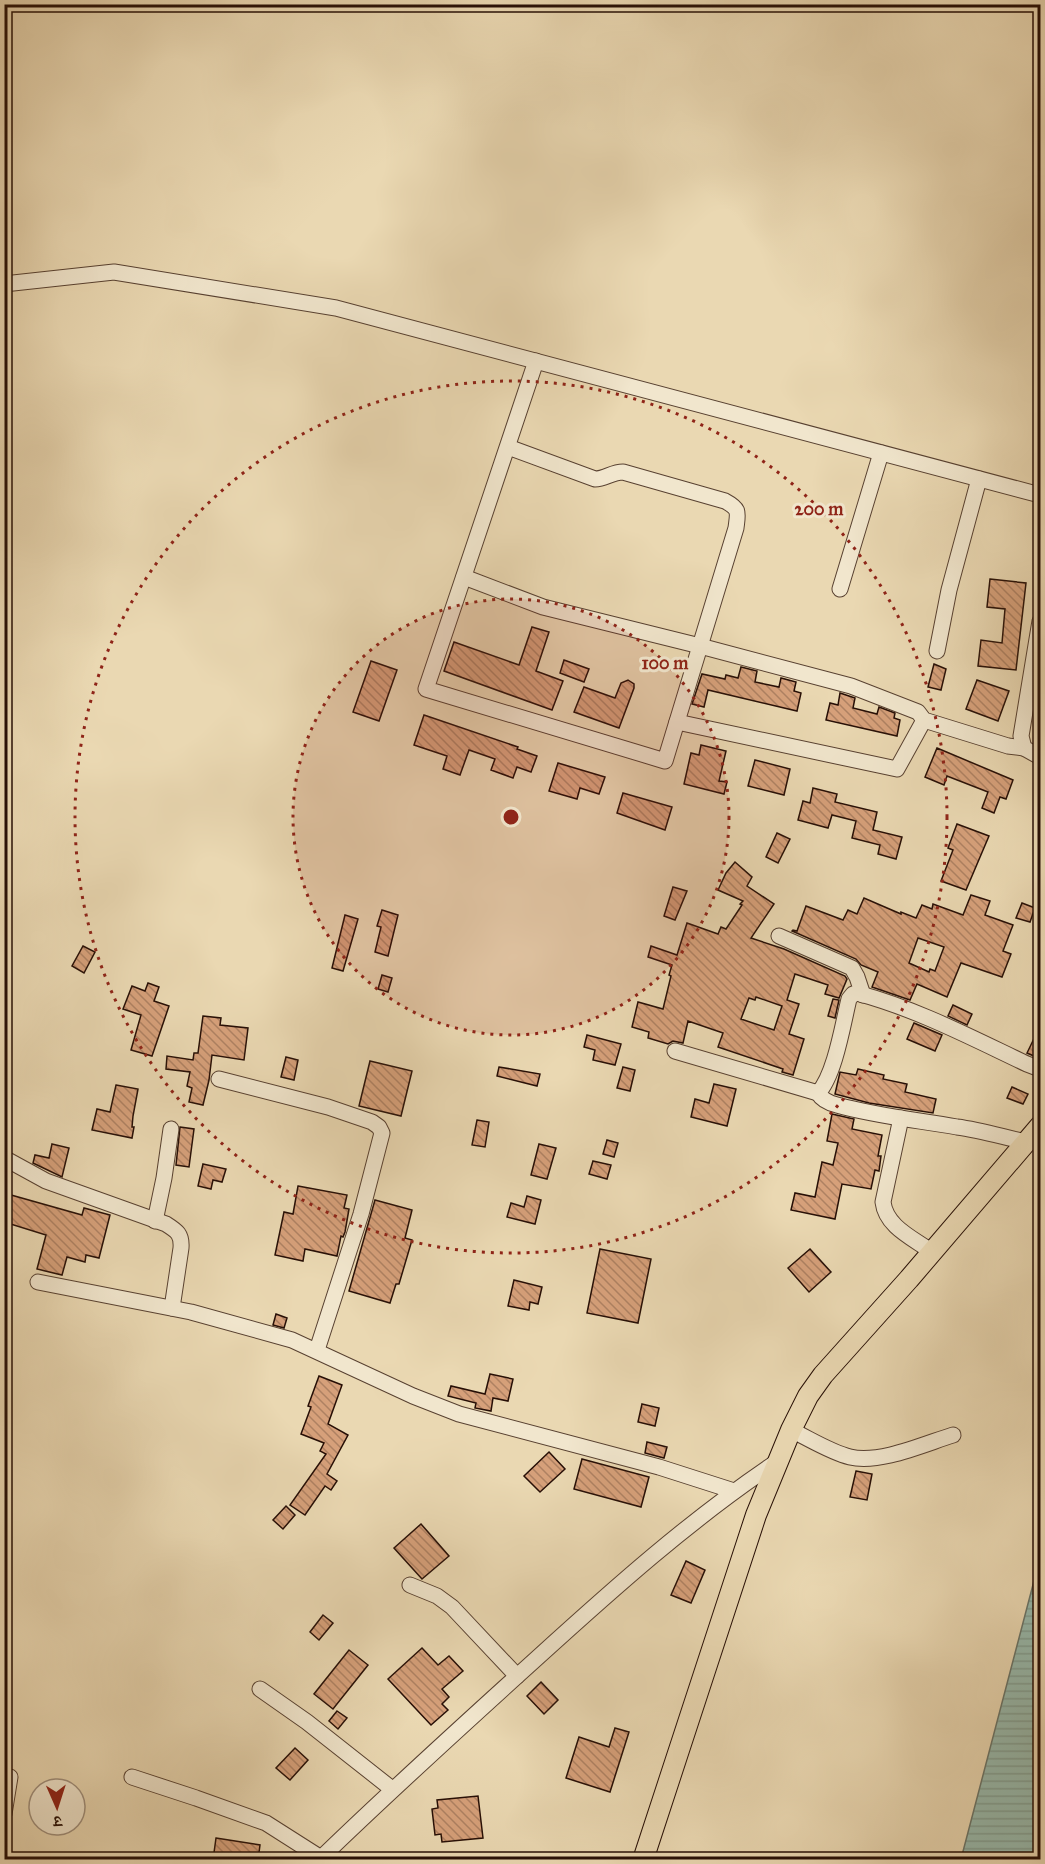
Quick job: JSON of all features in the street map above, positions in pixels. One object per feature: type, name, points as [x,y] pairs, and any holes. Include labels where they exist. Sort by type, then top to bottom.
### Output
[{"type":"main road","points":[[643,1860],[756,1515],[791,1430],[808,1396],[823,1375],[1041,1126]]},
{"type":"street","points":[[4,284],[114,272],[336,308],[1041,495]]},
{"type":"street","points":[[508,447],[595,479],[623,472],[725,501],[735,506],[738,512],[736,528],[665,761],[426,689],[536,361]]},
{"type":"street","points":[[840,589],[880,453]]},
{"type":"street","points":[[937,651],[949,590],[979,479]]},
{"type":"street","points":[[464,577],[543,607],[851,686],[918,712],[924,720],[1008,746],[1024,748],[1041,757]]},
{"type":"street","points":[[1024,748],[1021,736],[1041,621]]},
{"type":"street","points":[[677,722],[897,769],[924,720]]},
{"type":"street","points":[[779,936],[852,968],[862,995]]},
{"type":"street","points":[[818,1093],[826,1083],[849,999],[854,994],[882,1000],[947,1026],[1041,1069]]},
{"type":"street","points":[[675,1051],[818,1093],[826,1101],[837,1105],[960,1127],[1026,1142]]},
{"type":"street","points":[[219,1079],[328,1107],[372,1122],[379,1127],[382,1133],[361,1214],[317,1350]]},
{"type":"street","points":[[901,1118],[884,1209],[891,1222],[932,1252]]},
{"type":"street","points":[[155,1221],[166,1170],[171,1129]]},
{"type":"street","points":[[4,1158],[46,1181],[166,1224],[178,1232],[181,1235],[181,1248],[172,1308]]},
{"type":"street","points":[[38,1282],[221,1319],[292,1340],[413,1396],[459,1414],[658,1467],[734,1491]]},
{"type":"street","points":[[791,1430],[850,1457],[866,1458],[891,1455],[953,1435]]},
{"type":"street","points":[[132,1777],[266,1823],[320,1859],[392,1789],[602,1599],[675,1537],[734,1491],[778,1461]]},
{"type":"street","points":[[410,1585],[438,1596],[452,1607],[517,1676]]},
{"type":"street","points":[[260,1689],[307,1722],[392,1789]]},
{"type":"street","points":[[4,1814],[10,1776]]},
{"type":"shaded area","points":[[1040,1558],[1040,1859],[961,1859]]},
{"type":"building","points":[[990,579],[1026,583],[1016,670],[978,666],[981,640],[1002,643],[1005,609],[987,607]]},
{"type":"building","points":[[532,627],[549,632],[536,671],[563,681],[552,710],[444,671],[454,642],[519,665]]},
{"type":"building","points":[[564,660],[589,669],[584,682],[560,673]]},
{"type":"building","points":[[371,661],[397,670],[379,721],[353,712]]},
{"type":"building","points":[[934,664],[946,669],[941,690],[928,687]]},
{"type":"building","points":[[741,667],[757,671],[755,682],[779,687],[781,678],[796,682],[794,691],[801,693],[797,711],[708,690],[704,707],[692,704],[702,674],[725,679],[726,675],[738,678]]},
{"type":"building","points":[[628,680],[634,684],[634,688],[619,728],[574,712],[584,687],[615,698],[621,683]]},
{"type":"building","points":[[977,680],[1009,691],[998,721],[966,709]]},
{"type":"building","points":[[840,693],[855,698],[853,708],[877,714],[879,707],[895,713],[894,718],[900,720],[897,736],[826,720],[830,703],[838,705]]},
{"type":"building","points":[[424,715],[518,747],[517,749],[537,756],[531,772],[517,767],[513,778],[491,770],[495,759],[469,750],[460,775],[443,769],[447,756],[414,745]]},
{"type":"building","points":[[701,745],[726,751],[719,781],[727,782],[724,794],[684,784],[691,753],[699,755]]},
{"type":"building","points":[[937,748],[1013,780],[1006,799],[1000,797],[994,813],[982,808],[988,792],[947,776],[944,785],[925,777]]},
{"type":"building","points":[[755,760],[790,769],[784,795],[748,786]]},
{"type":"building","points":[[558,763],[605,777],[599,794],[580,788],[577,799],[549,791]]},
{"type":"building","points":[[813,788],[837,794],[835,802],[877,812],[873,830],[902,837],[896,859],[878,854],[880,845],[852,838],[856,821],[832,815],[828,828],[798,820],[803,801],[810,803]]},
{"type":"building","points":[[623,793],[672,807],[665,830],[617,813]]},
{"type":"building","points":[[957,824],[989,836],[966,890],[941,881],[953,850],[948,848]]},
{"type":"building","points":[[777,833],[790,839],[778,863],[766,857]]},
{"type":"building","points":[[735,862],[752,877],[747,886],[774,904],[751,938],[784,949],[845,976],[847,979],[839,998],[825,994],[828,985],[795,974],[787,1000],[799,1004],[789,1034],[804,1039],[793,1075],[782,1072],[783,1069],[718,1047],[723,1033],[688,1021],[683,1043],[673,1041],[668,1044],[648,1038],[649,1032],[632,1027],[638,1002],[663,1009],[671,976],[669,975],[672,965],[648,957],[651,946],[677,955],[687,923],[718,934],[721,927],[726,929],[742,905],[740,904],[743,901],[718,890],[726,873]],"holes":[[[756,997],[782,1006],[774,1030],[741,1019],[749,998],[755,1000]]]},
{"type":"building","points":[[673,887],[687,891],[675,920],[664,916]]},
{"type":"building","points":[[971,895],[990,901],[985,915],[1013,925],[1003,951],[1011,954],[1002,977],[961,963],[947,997],[917,984],[910,1000],[872,987],[878,972],[861,965],[856,959],[792,931],[797,931],[806,906],[843,920],[848,910],[857,914],[864,898],[916,918],[922,905],[932,909],[933,904],[963,915]],"holes":[[[918,938],[944,947],[935,971],[930,969],[929,972],[909,963]]]},
{"type":"building","points":[[1022,903],[1035,908],[1030,922],[1016,918]]},
{"type":"building","points":[[382,910],[398,915],[388,956],[375,952],[381,927],[377,926]]},
{"type":"building","points":[[345,915],[358,919],[343,971],[332,968]]},
{"type":"building","points":[[83,946],[95,952],[84,973],[72,966]]},
{"type":"building","points":[[382,975],[392,978],[388,992],[378,989]]},
{"type":"building","points":[[148,983],[159,987],[154,1001],[169,1006],[152,1056],[131,1050],[141,1015],[123,1009],[132,986],[145,991]]},
{"type":"building","points":[[833,999],[839,1000],[835,1018],[828,1016]]},
{"type":"building","points":[[953,1005],[972,1014],[967,1025],[948,1016]]},
{"type":"building","points":[[203,1016],[221,1018],[220,1025],[248,1028],[244,1060],[212,1055],[203,1105],[189,1102],[192,1088],[187,1086],[190,1072],[166,1069],[167,1056],[193,1060],[194,1053],[198,1053]]},
{"type":"building","points":[[914,1023],[942,1035],[935,1051],[907,1039]]},
{"type":"building","points":[[1041,1024],[1041,1059],[1027,1053]]},
{"type":"building","points":[[587,1035],[621,1044],[615,1065],[593,1060],[595,1050],[584,1047]]},
{"type":"building","points":[[286,1057],[298,1060],[294,1080],[281,1077]]},
{"type":"building","points":[[370,1061],[412,1071],[401,1116],[359,1106]]},
{"type":"building","points":[[499,1067],[540,1074],[537,1086],[497,1076]]},
{"type":"building","points":[[623,1067],[635,1070],[630,1091],[617,1088]]},
{"type":"building","points":[[858,1069],[884,1075],[883,1079],[907,1084],[905,1092],[936,1099],[933,1113],[869,1103],[835,1094],[840,1072],[856,1075]]},
{"type":"building","points":[[714,1084],[736,1089],[727,1126],[691,1117],[695,1099],[709,1103]]},
{"type":"building","points":[[116,1085],[138,1089],[132,1138],[92,1130],[97,1109],[110,1112]]},
{"type":"building","points":[[1012,1087],[1028,1094],[1023,1104],[1007,1098]]},
{"type":"building","points":[[832,1114],[854,1119],[852,1129],[882,1135],[878,1156],[881,1156],[879,1171],[875,1170],[871,1189],[842,1184],[835,1219],[791,1210],[795,1193],[815,1197],[822,1162],[833,1165],[838,1143],[827,1141]]},
{"type":"building","points":[[477,1120],[489,1122],[485,1147],[472,1145]]},
{"type":"building","points":[[180,1127],[194,1129],[189,1167],[176,1165]]},
{"type":"building","points":[[607,1140],[618,1143],[614,1157],[603,1154]]},
{"type":"building","points":[[52,1144],[69,1148],[62,1177],[33,1163],[35,1155],[49,1158]]},
{"type":"building","points":[[539,1144],[556,1148],[547,1179],[531,1175]]},
{"type":"building","points":[[593,1161],[611,1165],[607,1179],[589,1174]]},
{"type":"building","points":[[203,1164],[226,1169],[222,1182],[213,1180],[211,1189],[198,1186]]},
{"type":"building","points":[[298,1186],[347,1195],[344,1208],[349,1209],[345,1232],[343,1237],[341,1236],[337,1256],[305,1249],[303,1261],[275,1255],[284,1212],[293,1214]]},
{"type":"building","points":[[4,1193],[82,1215],[84,1208],[110,1215],[99,1258],[86,1255],[85,1262],[67,1257],[62,1275],[37,1269],[46,1235],[4,1222]]},
{"type":"building","points":[[527,1196],[541,1200],[535,1224],[507,1217],[511,1203],[524,1207]]},
{"type":"building","points":[[375,1200],[412,1210],[405,1238],[412,1240],[399,1284],[396,1284],[390,1303],[349,1291]]},
{"type":"building","points":[[600,1249],[651,1259],[638,1323],[587,1313]]},
{"type":"building","points":[[810,1249],[831,1272],[809,1292],[788,1268]]},
{"type":"building","points":[[514,1280],[542,1287],[538,1304],[530,1302],[529,1310],[508,1306]]},
{"type":"building","points":[[276,1314],[287,1318],[284,1328],[273,1325]]},
{"type":"building","points":[[490,1374],[513,1379],[508,1401],[493,1398],[491,1411],[475,1408],[476,1403],[448,1396],[451,1386],[485,1394]]},
{"type":"building","points":[[319,1376],[342,1385],[328,1424],[348,1435],[327,1474],[337,1481],[331,1490],[325,1486],[305,1515],[290,1505],[326,1454],[320,1451],[324,1443],[301,1434]]},
{"type":"building","points":[[642,1404],[659,1408],[655,1426],[638,1422]]},
{"type":"building","points":[[647,1442],[667,1447],[664,1458],[645,1453]]},
{"type":"building","points":[[549,1452],[565,1469],[540,1492],[524,1476]]},
{"type":"building","points":[[582,1459],[649,1477],[641,1507],[574,1489]]},
{"type":"building","points":[[856,1471],[872,1474],[867,1500],[850,1497]]},
{"type":"building","points":[[286,1506],[295,1515],[283,1529],[273,1520]]},
{"type":"building","points":[[421,1524],[449,1556],[422,1579],[394,1548]]},
{"type":"building","points":[[686,1561],[705,1570],[691,1603],[671,1595]]},
{"type":"building","points":[[323,1615],[333,1623],[319,1640],[310,1632]]},
{"type":"building","points":[[422,1648],[438,1665],[449,1656],[463,1671],[442,1689],[449,1697],[442,1704],[448,1710],[431,1725],[388,1679]]},
{"type":"building","points":[[349,1650],[368,1665],[333,1709],[314,1694]]},
{"type":"building","points":[[541,1682],[558,1700],[544,1714],[527,1696]]},
{"type":"building","points":[[337,1711],[347,1718],[338,1729],[329,1721]]},
{"type":"building","points":[[615,1728],[629,1732],[610,1792],[566,1778],[579,1737],[609,1747]]},
{"type":"building","points":[[295,1748],[308,1760],[290,1780],[276,1768]]},
{"type":"building","points":[[478,1796],[483,1838],[442,1842],[441,1834],[435,1835],[432,1809],[438,1808],[437,1800]]},
{"type":"building","points":[[216,1838],[260,1845],[258,1860],[213,1860]]}]
